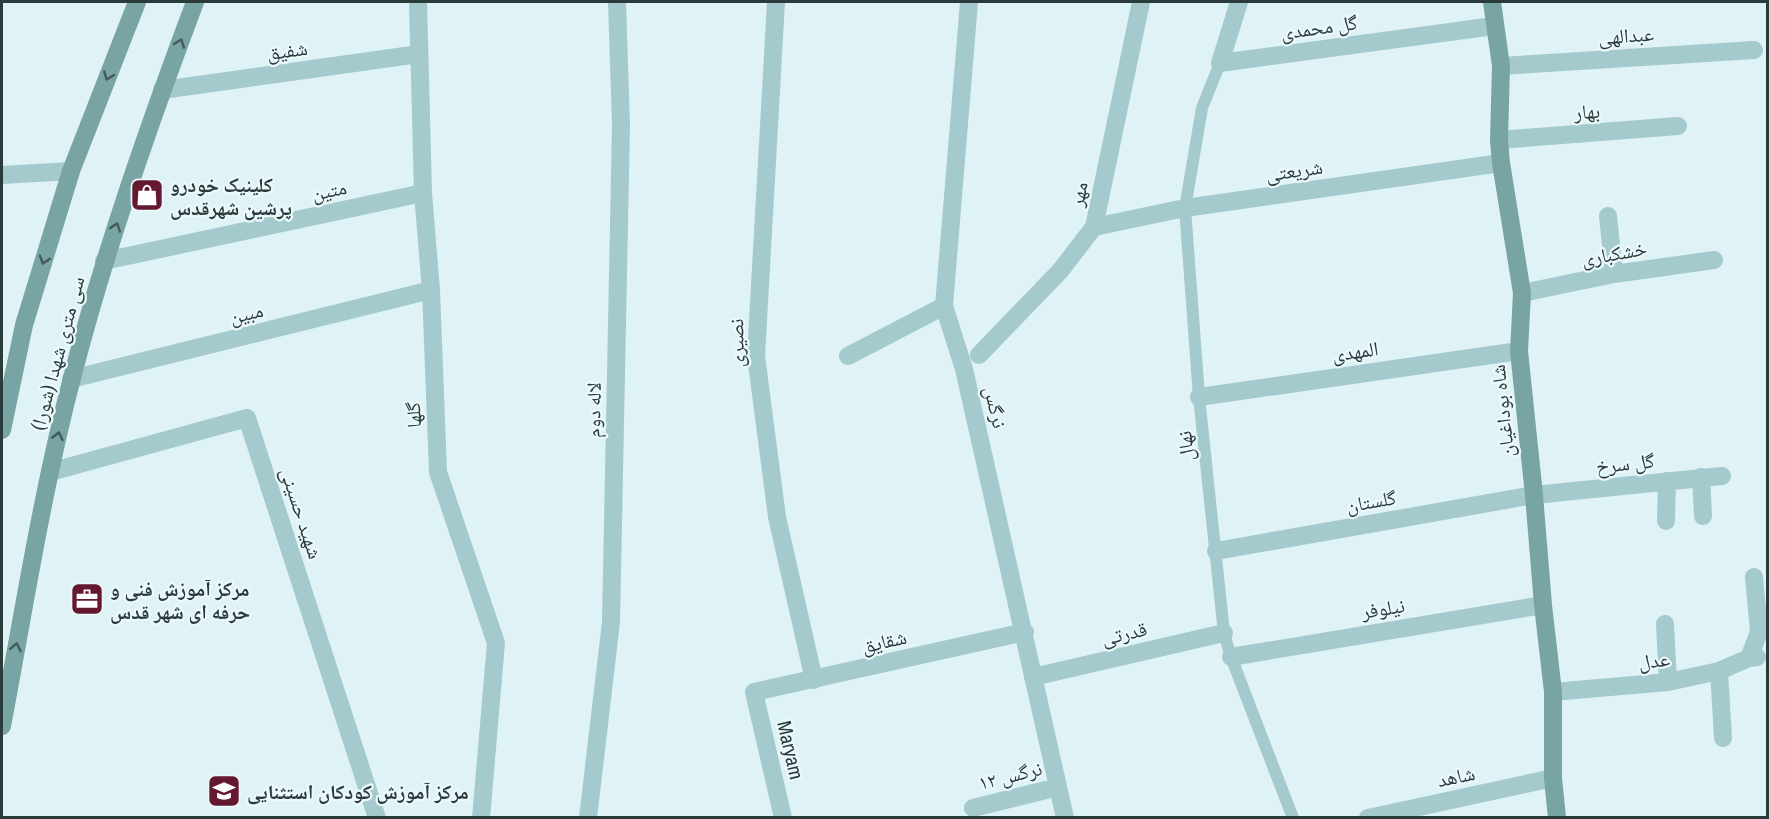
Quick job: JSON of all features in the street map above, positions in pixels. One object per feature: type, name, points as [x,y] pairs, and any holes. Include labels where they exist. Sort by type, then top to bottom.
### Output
[{"type":"main road","name":"سی متری شهدا (شورا)","points":[[2,430],[24,325],[71,171],[137,2]]},
{"type":"main road","name":"سی متری شهدا (شورا)","points":[[2,726],[50,472],[71,379],[104,261],[162,90],[195,2]]},
{"type":"main road","name":"شاه بوداغیان","points":[[1492,2],[1501,66],[1499,140],[1501,163],[1522,293],[1519,351],[1553,692],[1553,778],[1557,818]]},
{"type":"street","name":"گلها","points":[[418,2],[423,193],[431,290],[438,472],[496,643],[481,818]]},
{"type":"street","name":"لاله دوم","points":[[588,818],[611,622],[621,125],[616,2]]},
{"type":"street","name":"نصیری","points":[[776,2],[756,356],[777,517],[814,680]]},
{"type":"street","name":"نرگس","points":[[969,2],[944,306],[964,369],[1065,818]]},
{"type":"street","name":"مهر","points":[[979,355],[1060,271],[1094,227],[1141,2]]},
{"type":"street","points":[[1220,63],[1239,2]]},
{"type":"street","name":"گل محمدی","points":[[1220,63],[1494,26]]},
{"type":"street","name":"عبدالهی","points":[[1501,66],[1754,50]]},
{"type":"street","name":"شفیق","points":[[162,90],[418,54]]},
{"type":"street","name":"بهار","points":[[1499,140],[1678,126]]},
{"type":"street","name":"شریعتی","points":[[1094,227],[1185,208],[1501,163]]},
{"type":"street","points":[[2,174],[71,171]]},
{"type":"street","name":"متین","points":[[104,261],[423,193]]},
{"type":"street","points":[[1608,216],[1614,274]]},
{"type":"street","name":"خشکباری","points":[[1522,293],[1614,274],[1714,260]]},
{"type":"street","name":"مبین","points":[[71,379],[431,290]]},
{"type":"street","points":[[848,356],[944,306]]},
{"type":"street","name":"المهدی","points":[[1199,396],[1519,351]]},
{"type":"street","name":"شهید حسینی","points":[[50,472],[248,418],[377,818]]},
{"type":"street","name":"گل سرخ","points":[[1534,495],[1722,476]]},
{"type":"street","points":[[1701,477],[1703,516]]},
{"type":"street","points":[[1666,521],[1667,482]]},
{"type":"street","name":"گلستان","points":[[1216,551],[1534,495]]},
{"type":"street","name":"عدل","points":[[1553,692],[1668,682],[1719,671],[1753,658],[1759,632],[1754,577]]},
{"type":"street","name":"نیلوفر","points":[[1231,657],[1543,605]]},
{"type":"street","points":[[1665,624],[1668,682]]},
{"type":"street","name":"شقایق","points":[[754,692],[1024,632]]},
{"type":"street","name":"قدرتی","points":[[1033,677],[1224,633]]},
{"type":"street","points":[[1719,671],[1723,738]]},
{"type":"street","name":"Maryam","points":[[754,692],[783,818]]},
{"type":"street","name":"شاهد","points":[[1368,818],[1553,778]]},
{"type":"street","name":"نرگس ۱۲","points":[[974,808],[1058,787]]},
{"type":"lane","name":"نهال","points":[[1220,63],[1202,108],[1185,208],[1199,396],[1224,633],[1231,657],[1293,818]]},
{"type":"place","name":"کلینیک خودرو پرشین شهرقدس","points":[[147,195]]},
{"type":"place","name":"مرکز آموزش فنی و حرفه ای شهر قدس","points":[[87,599]]},
{"type":"place","name":"مرکز آموزش کودکان استثنایی","points":[[224,791]]}]
